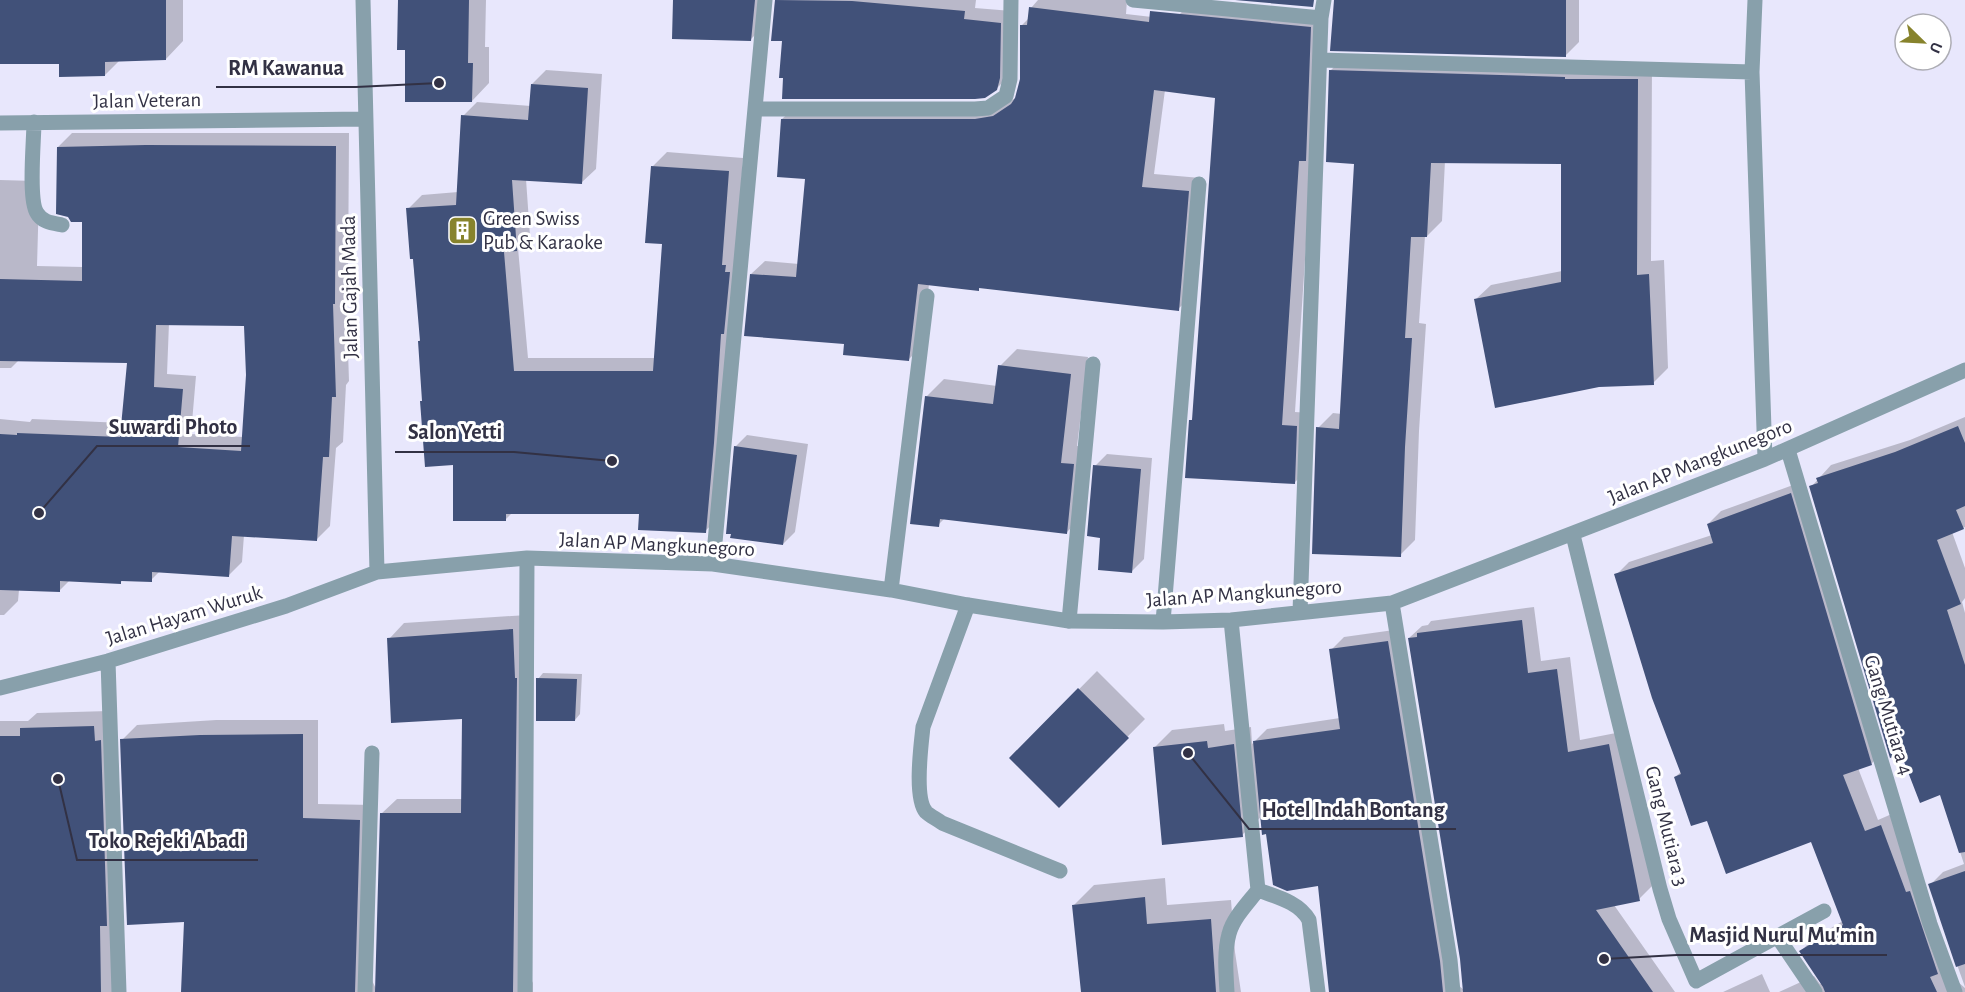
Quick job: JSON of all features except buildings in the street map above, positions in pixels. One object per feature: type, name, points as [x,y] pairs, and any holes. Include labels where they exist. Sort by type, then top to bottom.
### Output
[{"type":"street","name":"Jalan Gajah Mada","points":[[363,0],[377,572]]},
{"type":"street","points":[[713,564],[765,0]]},
{"type":"street","points":[[754,109],[988,108],[1006,96],[1010,79],[1011,0]]},
{"type":"street","points":[[1133,0],[1321,18]]},
{"type":"street","points":[[1299,612],[1321,18],[1324,0]]},
{"type":"street","points":[[1755,0],[1752,72],[1765,459]]},
{"type":"street","points":[[1320,60],[1752,72]]},
{"type":"street","name":"Jalan Veteran","points":[[0,123],[366,119]]},
{"type":"street","points":[[34,122],[33,196],[36,212],[44,221],[62,225]]},
{"type":"street","points":[[1163,622],[1199,184]]},
{"type":"street","points":[[891,590],[927,296]]},
{"type":"street","points":[[1069,621],[1093,364]]},
{"type":"street","name":"Jalan AP Mangkunegoro","points":[[377,572],[527,558],[713,564],[891,590],[1069,621],[1231,620],[1392,603],[1574,535],[1788,450],[1965,370]]},
{"type":"street","name":"Gang Mutiara 4","points":[[1788,450],[1930,924],[1955,992]]},
{"type":"street","name":"Gang Mutiara 3","points":[[1574,535],[1660,889],[1669,919],[1697,986],[1777,936],[1824,911]]},
{"type":"street","points":[[525,992],[527,558]]},
{"type":"street","name":"Jalan Hayam Wuruk","points":[[0,688],[108,661],[286,606],[377,572]]},
{"type":"street","points":[[1392,603],[1450,960],[1453,992]]},
{"type":"street","points":[[968,605],[923,727],[920,798],[925,811],[942,823],[1060,871]]},
{"type":"street","points":[[1227,992],[1225,967],[1229,933],[1242,909],[1258,890],[1231,620]]},
{"type":"street","points":[[108,661],[119,992]]},
{"type":"street","points":[[365,992],[372,753]]},
{"type":"street","points":[[1258,890],[1303,909],[1309,920],[1317,992]]},
{"type":"street","points":[[1777,936],[1815,992]]},
{"type":"place","name":"RM Kawanua","points":[[439,83]]},
{"type":"place","name":"Green Swiss Pub & Karaoke","points":[[462,230]]},
{"type":"place","name":"Salon Yetti","points":[[612,461]]},
{"type":"place","name":"Suwardi Photo","points":[[39,513]]},
{"type":"place","name":"Hotel Indah Bontang","points":[[1188,753]]},
{"type":"place","name":"Toko Rejeki Abadi","points":[[58,779]]},
{"type":"place","name":"Masjid Nurul Mu'min","points":[[1604,959]]}]
